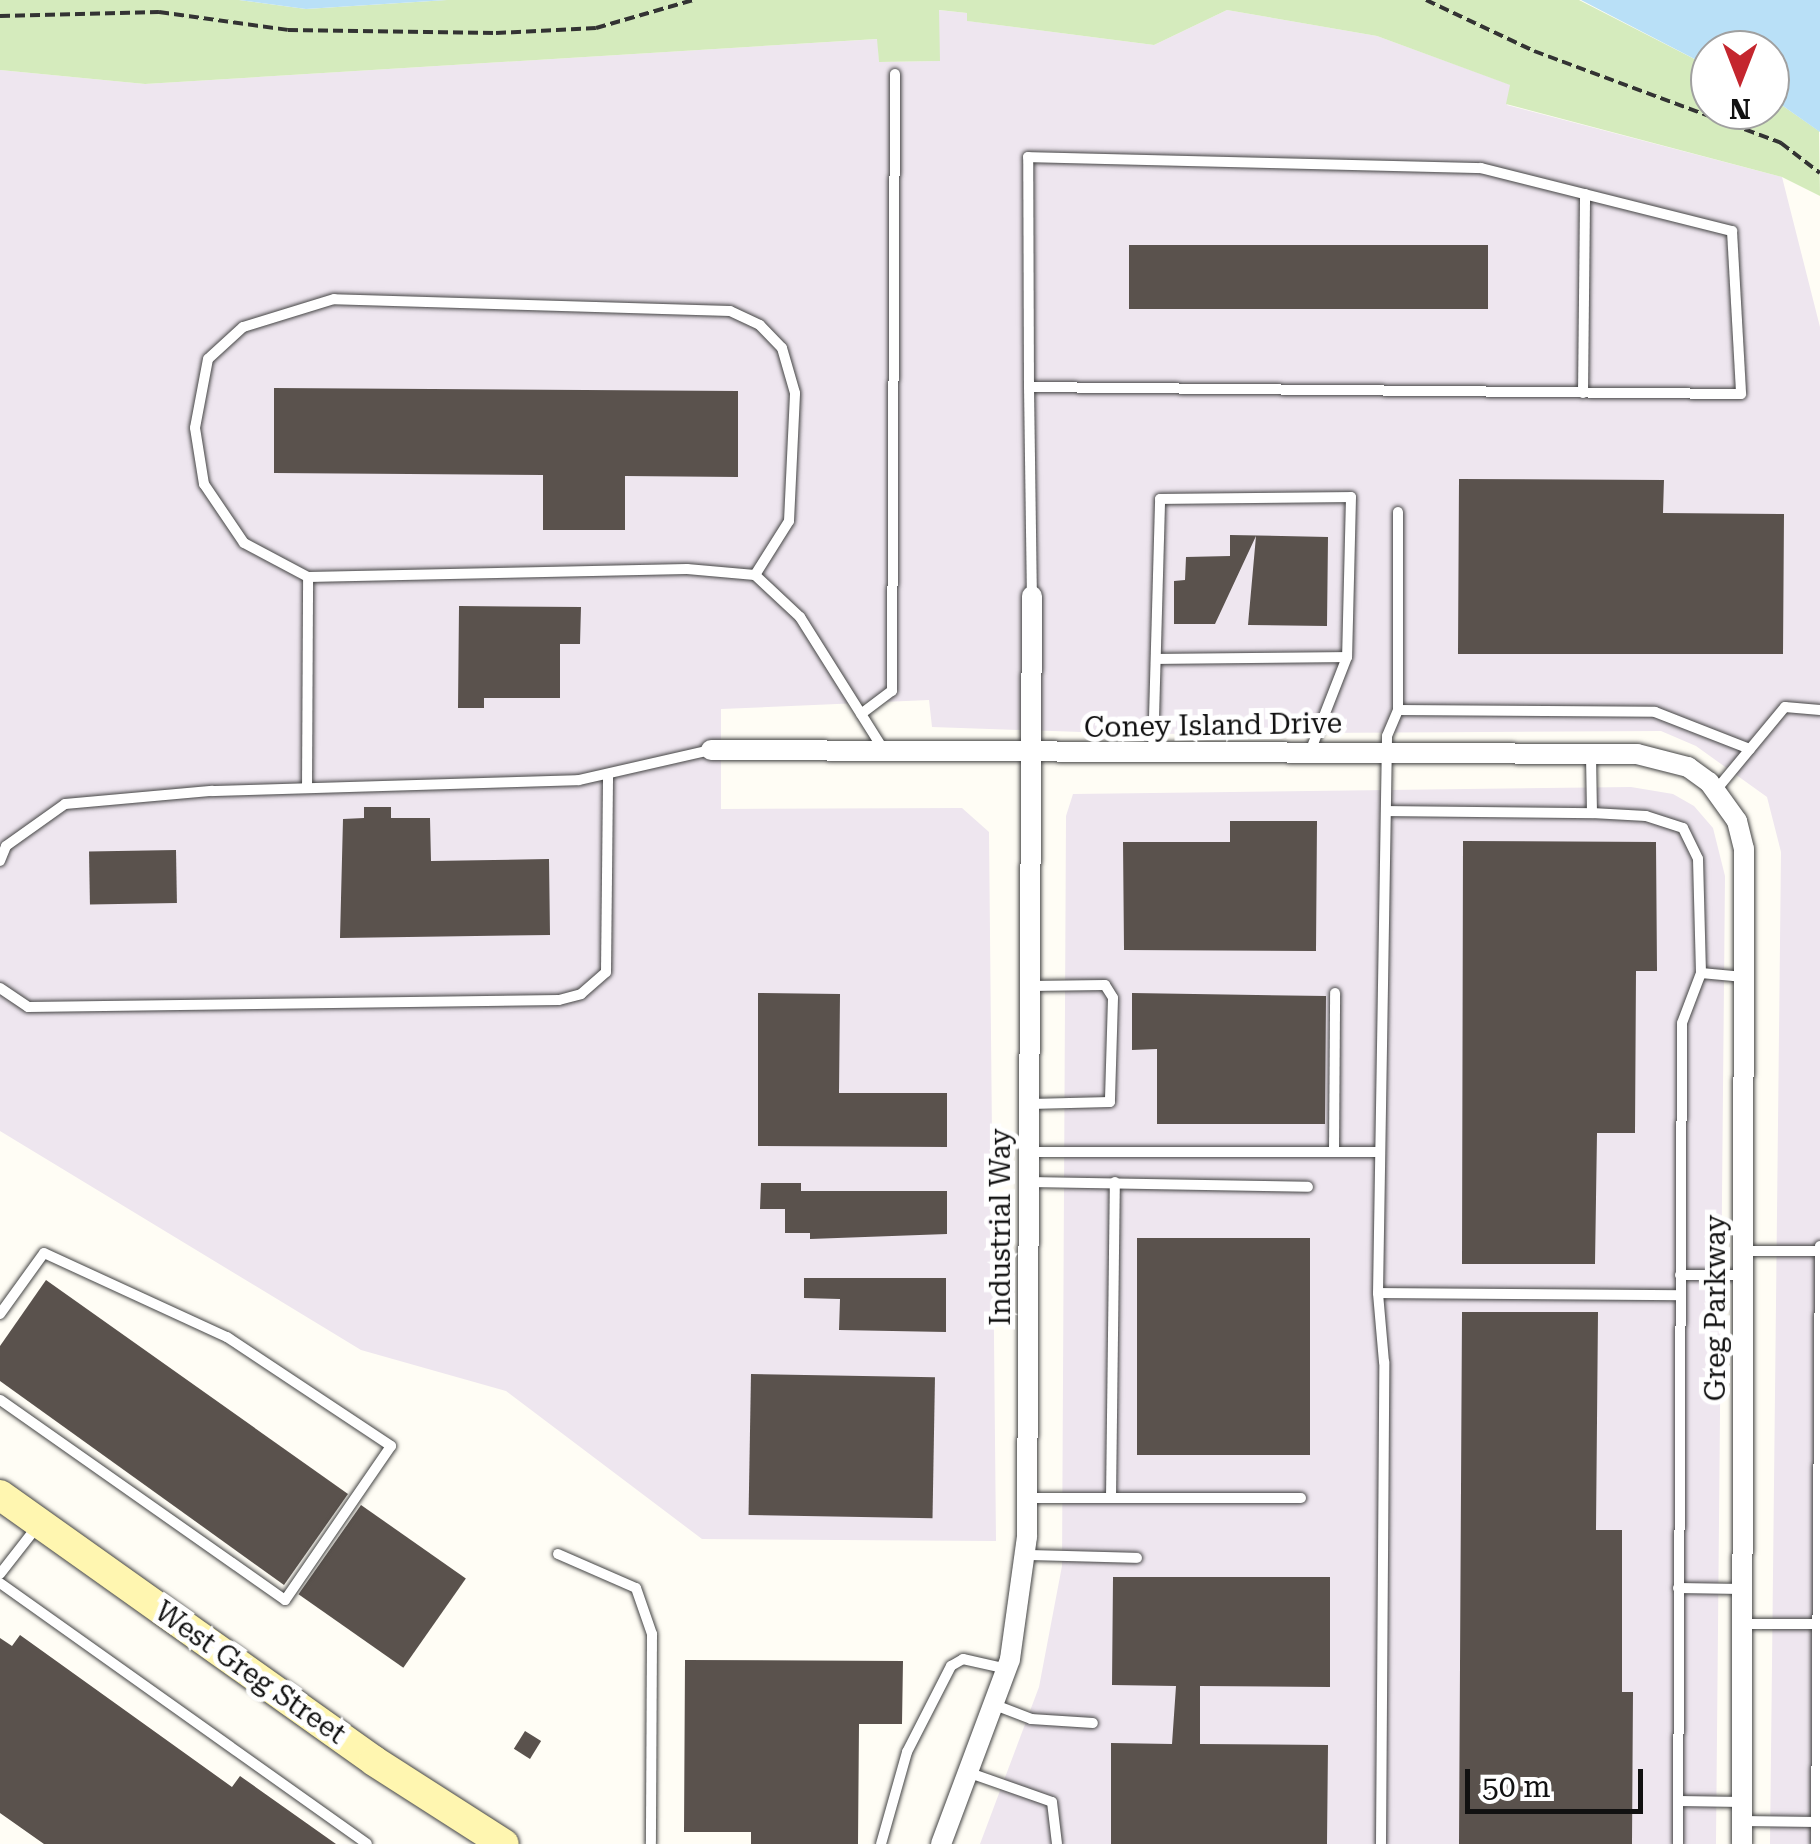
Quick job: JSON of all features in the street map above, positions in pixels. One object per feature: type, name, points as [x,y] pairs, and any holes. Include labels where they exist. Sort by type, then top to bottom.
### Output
[{"type":"main road","name":"West Greg Street","points":[[0,1495],[494,1842]]},
{"type":"street","name":"Industrial Way","points":[[941,1844],[1007,1669],[1025,1555],[1032,596]]},
{"type":"street","name":"Coney Island Drive","points":[[711,750],[882,747],[1032,755],[1386,751],[1662,756],[1713,786]]},
{"type":"street","name":"Greg Parkway","points":[[1713,786],[1737,821],[1744,849],[1742,1844]]},
{"type":"lane","points":[[861,714],[892,691],[895,74]]},
{"type":"lane","points":[[1029,387],[1741,394],[1732,230],[1480,168],[1028,157],[1029,387],[1032,596]]},
{"type":"lane","points":[[1582,393],[1585,194]]},
{"type":"lane","points":[[755,575],[789,521],[795,459],[795,393],[782,348],[760,325],[730,311],[334,299],[243,327],[219,343],[208,359],[195,428],[204,484],[244,543],[308,577],[687,569],[755,575],[800,616],[882,747]]},
{"type":"lane","points":[[1153,755],[1160,499],[1351,497],[1347,657],[1310,753]]},
{"type":"lane","points":[[1381,1844],[1384,1362],[1378,1293],[1386,751],[1398,710],[1398,512]]},
{"type":"lane","points":[[307,788],[308,577]]},
{"type":"lane","points":[[1156,658],[1347,657]]},
{"type":"lane","points":[[1713,786],[1785,707],[1820,710]]},
{"type":"lane","points":[[1398,710],[1655,712],[1750,749]]},
{"type":"lane","points":[[0,861],[6,846],[65,804],[307,788],[608,775],[711,750]]},
{"type":"lane","points":[[1591,754],[1592,813]]},
{"type":"lane","points":[[0,988],[28,1006],[559,1000],[582,994],[606,972],[608,775]]},
{"type":"lane","points":[[1386,811],[1646,816],[1683,828],[1698,860],[1701,972],[1682,1023],[1678,1844]]},
{"type":"lane","points":[[1701,972],[1744,977]]},
{"type":"lane","points":[[1029,1104],[1105,1105],[1112,1097],[1111,990],[1030,986]]},
{"type":"lane","points":[[1334,1152],[1335,993]]},
{"type":"lane","points":[[1029,1152],[1380,1152]]},
{"type":"lane","points":[[1029,1182],[1308,1186]]},
{"type":"lane","points":[[1112,1498],[1116,1182]]},
{"type":"lane","points":[[1744,1252],[1820,1248],[1816,1844]]},
{"type":"lane","points":[[0,1314],[44,1252],[227,1337],[392,1446],[284,1600],[0,1400]]},
{"type":"lane","points":[[1680,1275],[1743,1275]]},
{"type":"lane","points":[[1378,1293],[1680,1295]]},
{"type":"lane","points":[[1027,1498],[1301,1498]]},
{"type":"lane","points":[[0,1574],[40,1524]]},
{"type":"lane","points":[[558,1554],[636,1588],[652,1634],[651,1844]]},
{"type":"lane","points":[[1025,1555],[1137,1558]]},
{"type":"lane","points":[[0,1583],[367,1844]]},
{"type":"lane","points":[[1678,1588],[1742,1589]]},
{"type":"lane","points":[[1742,1624],[1818,1624]]},
{"type":"lane","points":[[880,1844],[907,1752],[950,1666],[962,1659],[1007,1669]]},
{"type":"lane","points":[[995,1705],[1031,1719],[1093,1722]]},
{"type":"lane","points":[[968,1772],[1052,1802],[1057,1844]]},
{"type":"lane","points":[[1679,1801],[1816,1822]]},
{"type":"path","points":[[0,16],[159,12],[288,30],[496,33],[596,28],[693,0]]},
{"type":"path","points":[[1426,0],[1534,51],[1781,143],[1820,173]]},
{"type":"shaded area","points":[[938,10],[967,13],[968,21],[1154,45],[1227,10],[1377,36],[1511,85],[1507,105],[1782,177],[1820,327],[1820,1844],[1770,1844],[1781,852],[1767,797],[1696,746],[1661,731],[1140,734],[932,727],[929,700],[721,709],[721,809],[962,808],[989,832],[996,1541],[702,1539],[506,1391],[361,1350],[0,1131],[0,70],[145,84],[878,39],[879,62],[939,61]]},
{"type":"shaded area","points":[[1631,787],[1673,794],[1694,806],[1713,828],[1725,876],[1716,1844],[980,1844],[1039,1687],[1062,1566],[1066,816],[1073,794]]},
{"type":"green space","points":[[0,0],[239,0],[306,9],[447,0],[1579,0],[1690,57],[1690,130],[1790,130],[1790,111],[1819,131],[1820,196],[1782,177],[1506,104],[1510,85],[1377,36],[1227,10],[1154,45],[967,21],[967,13],[939,10],[940,61],[879,62],[877,39],[145,84],[0,70]]},
{"type":"water","points":[[239,0],[447,0],[306,9]]},
{"type":"water","points":[[1581,0],[1820,0],[1820,132],[1790,111],[1790,30],[1690,30],[1690,57]]},
{"type":"building","points":[[1129,245],[1488,245],[1488,309],[1129,309]]},
{"type":"building","points":[[274,388],[738,391],[738,477],[625,476],[625,530],[543,530],[543,475],[274,473]]},
{"type":"building","points":[[1459,479],[1664,480],[1663,513],[1784,514],[1783,654],[1458,654]]},
{"type":"building","points":[[1230,535],[1328,537],[1327,626],[1248,625],[1256,536],[1215,624],[1174,624],[1174,581],[1185,580],[1186,557],[1230,556]]},
{"type":"building","points":[[459,606],[581,607],[580,644],[560,644],[560,698],[484,698],[484,708],[458,708]]},
{"type":"building","points":[[364,807],[391,807],[391,818],[430,818],[431,861],[549,859],[550,935],[340,938],[343,819],[364,818]]},
{"type":"building","points":[[1230,821],[1317,821],[1316,951],[1124,950],[1123,842],[1230,842]]},
{"type":"building","points":[[1463,841],[1656,842],[1657,971],[1636,971],[1635,1133],[1597,1133],[1595,1264],[1462,1264]]},
{"type":"building","points":[[176,850],[177,903],[90,905],[89,852]]},
{"type":"building","points":[[758,993],[840,994],[839,1093],[947,1093],[947,1147],[758,1146]]},
{"type":"building","points":[[1132,993],[1326,996],[1325,1124],[1157,1124],[1157,1049],[1132,1050]]},
{"type":"building","points":[[761,1183],[801,1183],[801,1191],[947,1191],[947,1234],[810,1239],[810,1233],[785,1233],[785,1209],[760,1209]]},
{"type":"building","points":[[1137,1238],[1310,1238],[1310,1455],[1137,1455]]},
{"type":"building","points":[[804,1278],[946,1278],[946,1332],[839,1330],[840,1299],[804,1298]]},
{"type":"building","points":[[46,1280],[348,1494],[284,1585],[0,1381],[0,1346]]},
{"type":"building","points":[[1462,1312],[1598,1312],[1596,1530],[1622,1530],[1622,1692],[1633,1692],[1632,1844],[1459,1844]]},
{"type":"building","points":[[751,1374],[935,1377],[933,1518],[749,1515]]},
{"type":"building","points":[[361,1505],[466,1578],[403,1668],[298,1594]]},
{"type":"building","points":[[1113,1577],[1330,1577],[1330,1687],[1200,1686],[1200,1744],[1328,1745],[1327,1844],[1111,1844],[1111,1743],[1172,1744],[1176,1686],[1112,1685]]},
{"type":"building","points":[[20,1635],[232,1787],[240,1776],[336,1844],[44,1844],[0,1813],[0,1638],[12,1646]]},
{"type":"building","points":[[685,1660],[903,1661],[902,1724],[859,1724],[858,1844],[751,1844],[751,1832],[684,1832]]},
{"type":"building","points":[[525,1731],[541,1741],[530,1759],[514,1749]]}]
